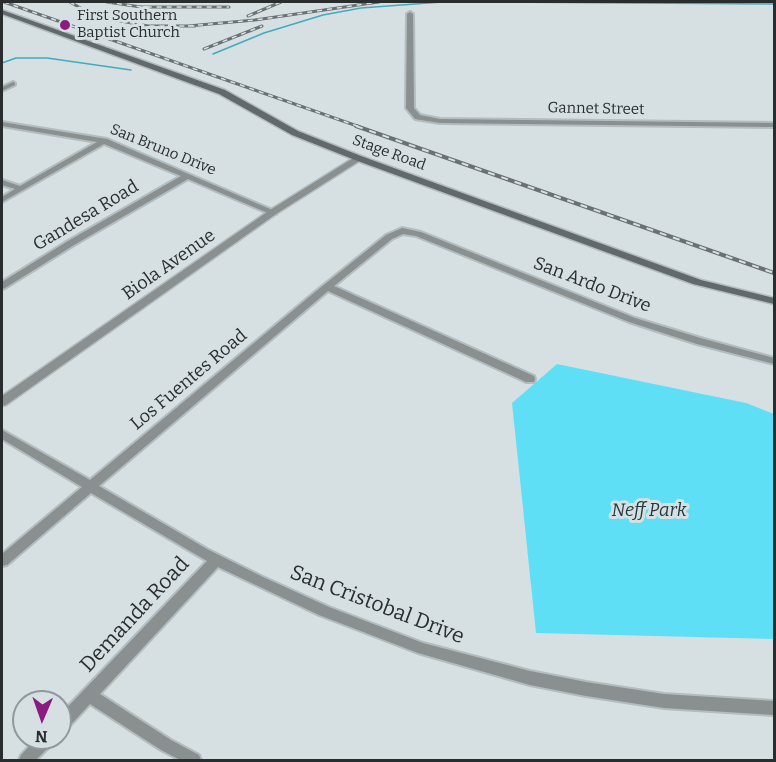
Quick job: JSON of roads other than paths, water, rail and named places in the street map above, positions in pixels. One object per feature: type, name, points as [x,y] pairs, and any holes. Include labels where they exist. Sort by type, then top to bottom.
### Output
[{"type":"main road","name":"Stage Road","points":[[2,12],[222,92],[295,133],[358,158],[698,282],[774,301]]},
{"type":"street","name":"Gannet Street","points":[[410,14],[410,108],[418,117],[440,121],[774,125]]},
{"type":"street","points":[[2,88],[13,84]]},
{"type":"street","name":"San Bruno Drive","points":[[2,124],[104,141],[273,212]]},
{"type":"street","points":[[2,200],[104,141]]},
{"type":"street","name":"Biola Avenue","points":[[2,402],[273,212],[358,158]]},
{"type":"street","name":"Gandesa Road","points":[[2,286],[187,176]]},
{"type":"street","points":[[2,182],[21,189]]},
{"type":"street","name":"Los Fuentes Road","points":[[2,561],[89,485],[327,287],[389,237],[402,231]]},
{"type":"street","name":"San Ardo Drive","points":[[402,231],[418,234],[632,320],[701,342],[774,360]]},
{"type":"street","points":[[327,287],[530,379]]},
{"type":"street","name":"San Cristobal Drive","points":[[2,434],[216,560],[324,611],[423,649],[489,668],[586,689],[664,701],[774,708]]},
{"type":"street","name":"Demanda Road","points":[[72,713],[216,560]]},
{"type":"street","points":[[89,695],[166,746],[194,760]]},
{"type":"waterway","points":[[213,54],[264,33],[323,15],[361,8],[442,2]]},
{"type":"waterway","points":[[497,2],[774,4]]},
{"type":"waterway","points":[[2,63],[16,58],[47,58],[131,70]]},
{"type":"railway","points":[[4,2],[360,127]]},
{"type":"railway","points":[[70,2],[89,13]]},
{"type":"railway","points":[[107,2],[141,7],[229,7]]},
{"type":"railway","points":[[248,16],[281,2]]},
{"type":"railway","points":[[188,26],[255,20],[379,2]]},
{"type":"railway","points":[[110,19],[148,26],[188,26]]},
{"type":"railway","points":[[188,26],[195,26]]},
{"type":"railway","points":[[204,49],[262,26]]},
{"type":"railway","points":[[356,126],[774,273]]},
{"type":"place","name":"First Southern Baptist Church","points":[[65,25]]},
{"type":"park label","name":"Neff Park","points":[[649,511]]}]
